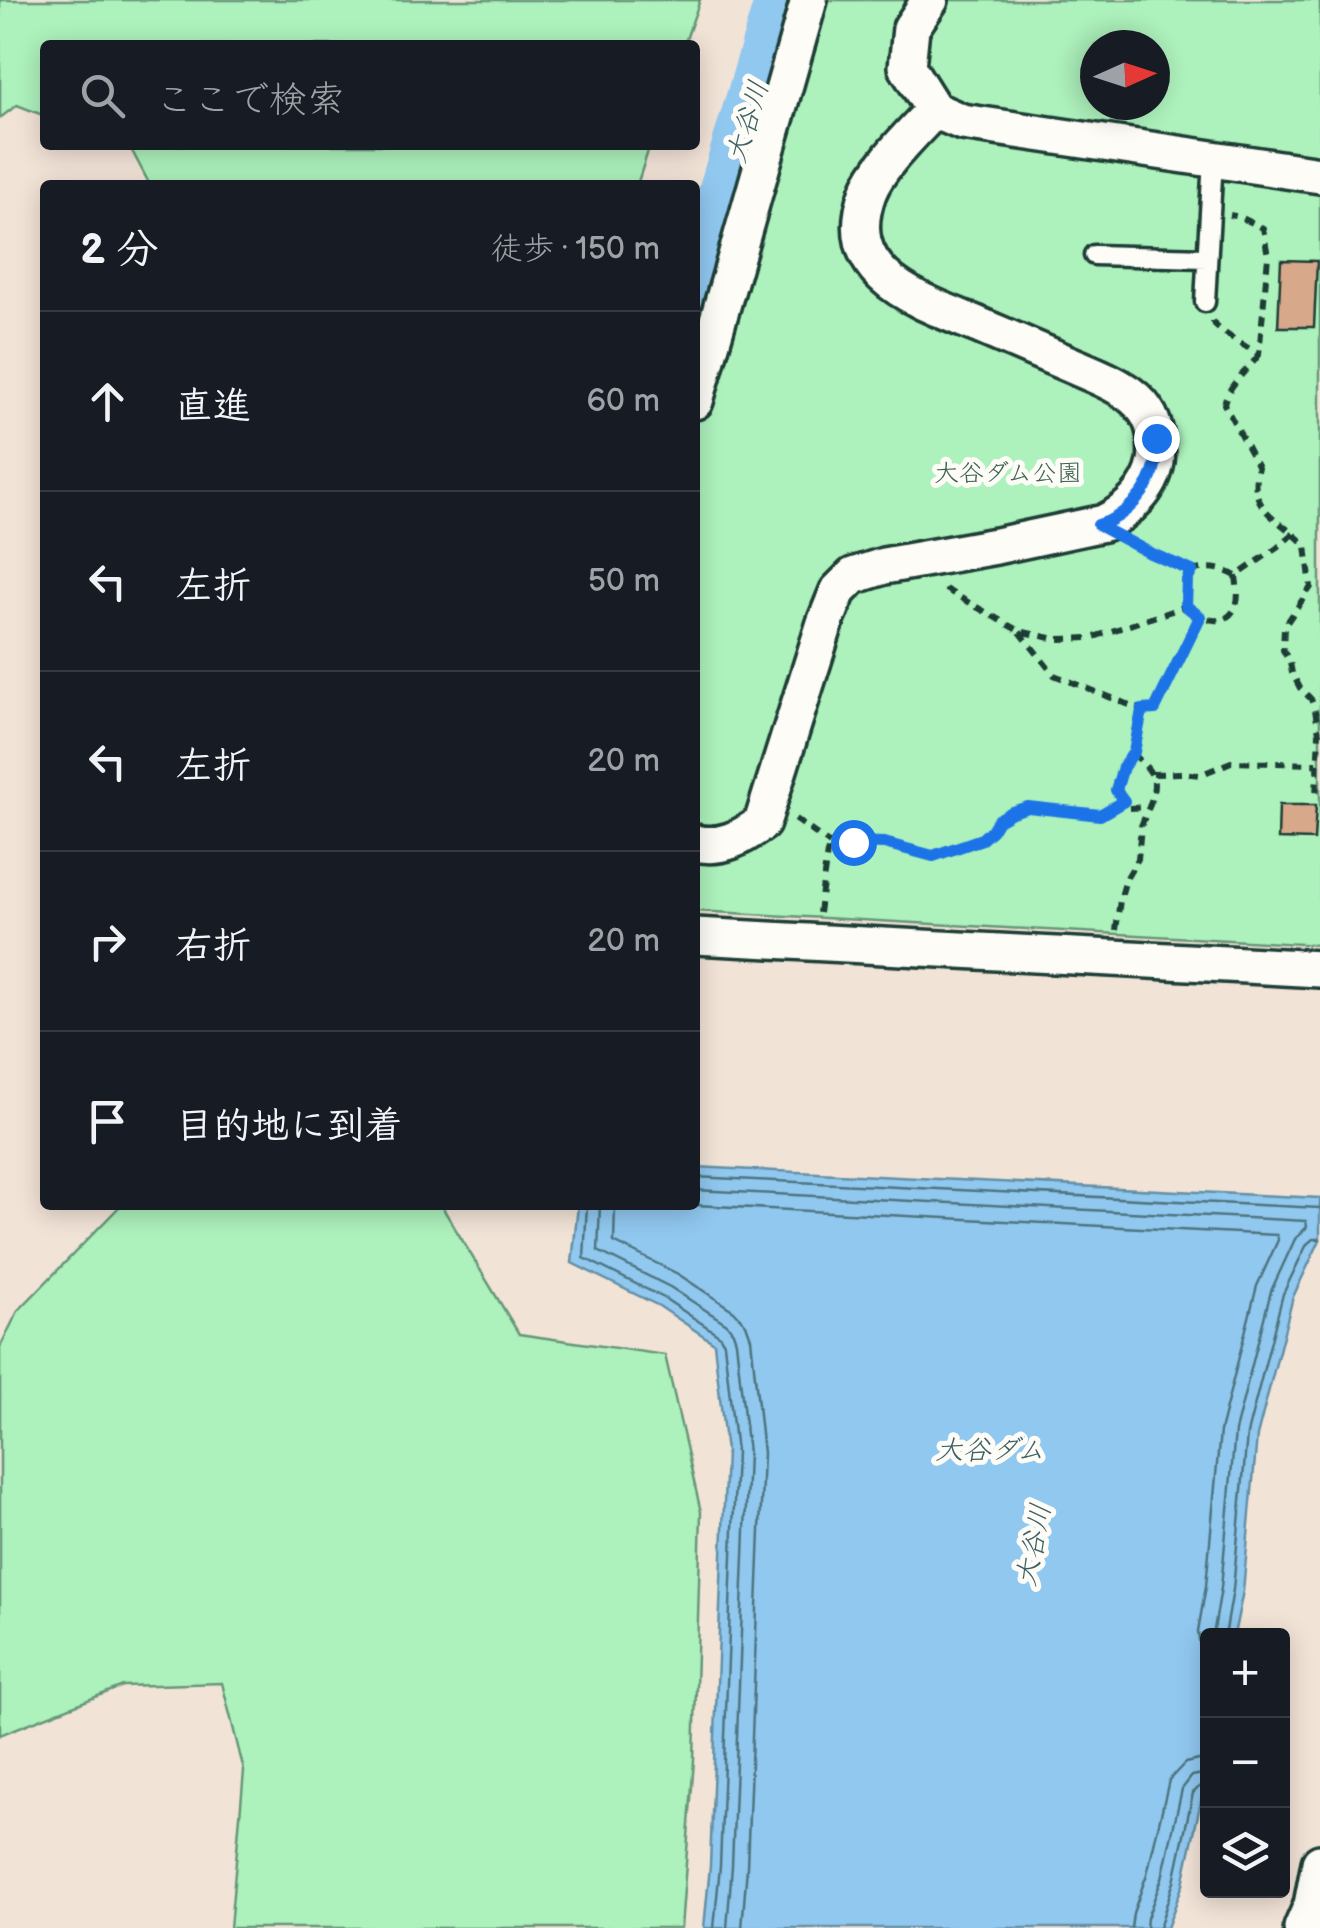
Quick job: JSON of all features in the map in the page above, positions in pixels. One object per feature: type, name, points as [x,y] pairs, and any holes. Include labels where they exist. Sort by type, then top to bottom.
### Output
[{"type":"street","points":[[700,384],[809,0]]},
{"type":"street","points":[[930,0],[910,28],[907,67],[934,110],[962,122],[1320,175]]},
{"type":"street","points":[[700,844],[737,841],[762,823],[825,623],[838,591],[853,576],[884,566],[1098,525],[1118,516],[1146,490],[1156,464],[1156,438],[1147,412],[1133,397],[1098,377],[918,300],[886,280],[867,254],[860,225],[869,189],[934,110]]},
{"type":"street","points":[[700,936],[1320,969]]},
{"type":"street","points":[[1302,1928],[1312,1905],[1320,1863]]},
{"type":"lane","points":[[1205,302],[1213,159]]},
{"type":"lane","points":[[1094,255],[1206,258]]},
{"type":"path","points":[[1210,212],[1240,216],[1263,228],[1268,256],[1259,355],[1226,392],[1224,404],[1258,467],[1254,482],[1256,499],[1306,546],[1311,587],[1284,627],[1282,650],[1315,710],[1319,733],[1316,796]]},
{"type":"path","points":[[1205,302],[1216,328],[1259,355]]},
{"type":"path","points":[[1098,525],[1192,571],[1206,567],[1236,576]]},
{"type":"path","points":[[1236,576],[1294,533]]},
{"type":"path","points":[[905,562],[928,580],[1019,631],[1056,639],[1091,638],[1186,606]]},
{"type":"path","points":[[1186,606],[1187,580],[1192,571]]},
{"type":"path","points":[[1186,606],[1200,617],[1214,621],[1228,616],[1236,607],[1236,576]]},
{"type":"path","points":[[1019,631],[1054,675],[1142,710],[1155,709],[1200,617]]},
{"type":"path","points":[[1142,710],[1134,752],[1123,767],[1116,790],[1128,808],[1149,807]]},
{"type":"path","points":[[1114,958],[1120,900],[1126,879],[1138,860],[1141,826],[1156,786],[1153,774],[1134,752]]},
{"type":"path","points":[[1153,774],[1200,775],[1231,762],[1317,764]]},
{"type":"path","points":[[816,942],[830,844],[884,843],[933,856],[982,839],[998,820],[1028,807],[1100,815],[1124,801]]},
{"type":"green space","points":[[0,0],[700,0],[686,40],[40,40],[40,114],[17,105],[0,118]]},
{"type":"green space","name":"大谷ダム公園","points":[[798,0],[1320,0],[1320,945],[700,911],[700,348]]},
{"type":"green space","points":[[132,150],[648,150],[639,180],[147,180]]},
{"type":"green space","points":[[116,1210],[444,1210],[519,1334],[665,1355],[701,1512],[694,1760],[681,1928],[230,1928],[244,1771],[222,1683],[123,1686],[0,1735],[0,1347],[18,1311]]},
{"type":"water","name":"大谷ダム","points":[[700,1167],[1320,1198],[1320,1240],[1293,1297],[1257,1436],[1243,1591],[1235,1628],[1200,1628],[1200,1805],[1183,1884],[1167,1928],[704,1928],[710,1866],[726,1452],[714,1343],[659,1306],[572,1263],[577,1210],[700,1210]]},
{"type":"building","points":[[1281,260],[1317,261],[1314,327],[1278,327]]},
{"type":"building","points":[[1279,805],[1316,805],[1314,840],[1278,839]]},
{"type":"waterway","name":"大谷川","points":[[700,285],[784,0]]},
{"type":"route","points":[[853,842],[884,843],[933,856],[982,839],[998,820],[1028,807],[1100,815],[1124,801],[1116,790],[1123,767],[1134,752],[1142,710],[1155,709],[1200,617],[1186,606],[1187,580],[1192,571],[1098,525],[1118,516],[1146,490],[1156,464],[1156,438]]}]
